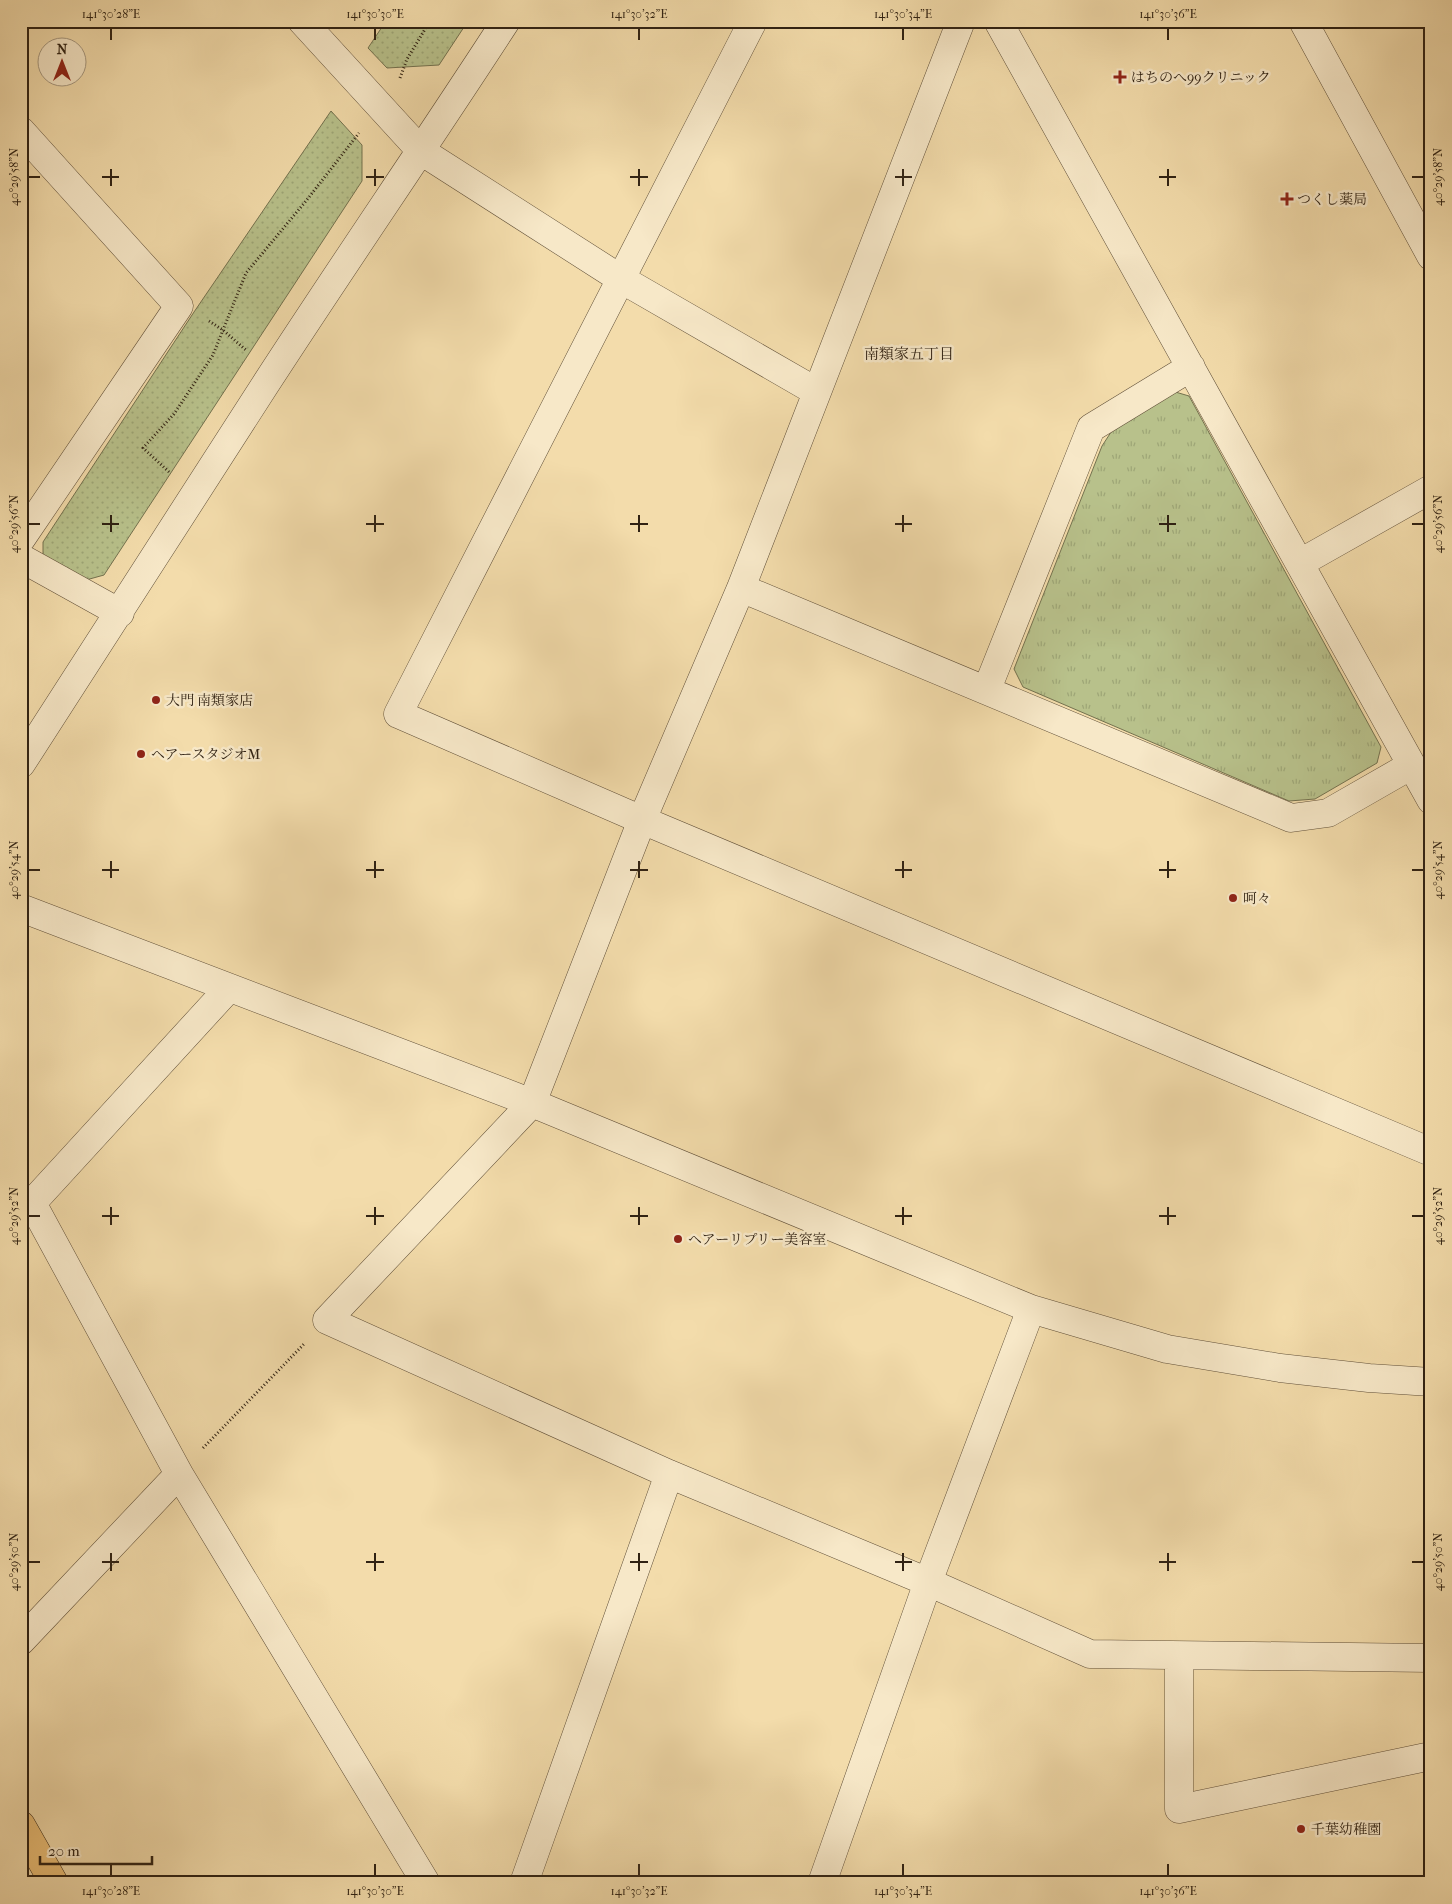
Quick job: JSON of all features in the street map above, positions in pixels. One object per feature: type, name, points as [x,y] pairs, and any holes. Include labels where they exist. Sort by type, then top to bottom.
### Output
[{"type":"main road","points":[[21,1826],[54,1883]]},
{"type":"street","points":[[302,21],[421,152],[621,279],[817,392]]},
{"type":"street","points":[[21,764],[266,384],[506,21]]},
{"type":"street","points":[[753,21],[398,714],[642,820],[1431,1152]]},
{"type":"street","points":[[961,21],[741,588],[642,820],[532,1103],[327,1320],[669,1474],[928,1582],[1090,1654],[1431,1658]]},
{"type":"street","points":[[998,21],[1300,563],[1410,766],[1431,800]]},
{"type":"street","points":[[1303,21],[1431,256]]},
{"type":"street","points":[[21,131],[179,306],[21,539]]},
{"type":"street","points":[[987,689],[1092,428],[1191,367]]},
{"type":"street","points":[[1300,563],[1431,489]]},
{"type":"street","points":[[21,558],[120,612]]},
{"type":"street","points":[[741,588],[987,689],[1291,818],[1328,812],[1410,766]]},
{"type":"street","points":[[21,908],[532,1103],[1031,1308],[1167,1349],[1280,1368],[1369,1378],[1431,1382]]},
{"type":"street","points":[[229,988],[32,1203],[179,1474],[426,1883]]},
{"type":"street","points":[[822,1883],[928,1582],[1031,1308]]},
{"type":"street","points":[[21,1641],[179,1474]]},
{"type":"street","points":[[524,1883],[669,1474]]},
{"type":"street","points":[[1180,1656],[1178,1809],[1431,1756]]},
{"type":"path","points":[[398,83],[407,59],[430,21]]},
{"type":"path","points":[[170,472],[142,448],[174,414],[213,355],[246,273],[361,131]]},
{"type":"path","points":[[179,306],[194,312],[223,330],[248,353]]},
{"type":"path","points":[[179,1474],[327,1320]]},
{"type":"green space","points":[[386,21],[468,21],[439,65],[387,68],[368,48]]},
{"type":"green space","points":[[331,111],[362,145],[362,181],[104,575],[86,580],[43,559],[43,542],[194,312]]},
{"type":"green space","points":[[1172,391],[1189,396],[1381,747],[1377,763],[1315,799],[1289,801],[1023,687],[1014,669],[1102,446],[1115,426]]},
{"type":"place","name":"はちのへ99クリニック","points":[[1120,77]]},
{"type":"place","name":"つくし薬局","points":[[1287,199]]},
{"type":"place","name":"大門 南類家店","points":[[156,700]]},
{"type":"place","name":"ヘアースタジオM","points":[[141,754]]},
{"type":"place","name":"呵々","points":[[1233,898]]},
{"type":"place","name":"ヘアーリプリー美容室","points":[[678,1239]]},
{"type":"place","name":"千葉幼稚園","points":[[1301,1829]]},
{"type":"district","name":"南類家五丁目","points":[[909,354]]}]
